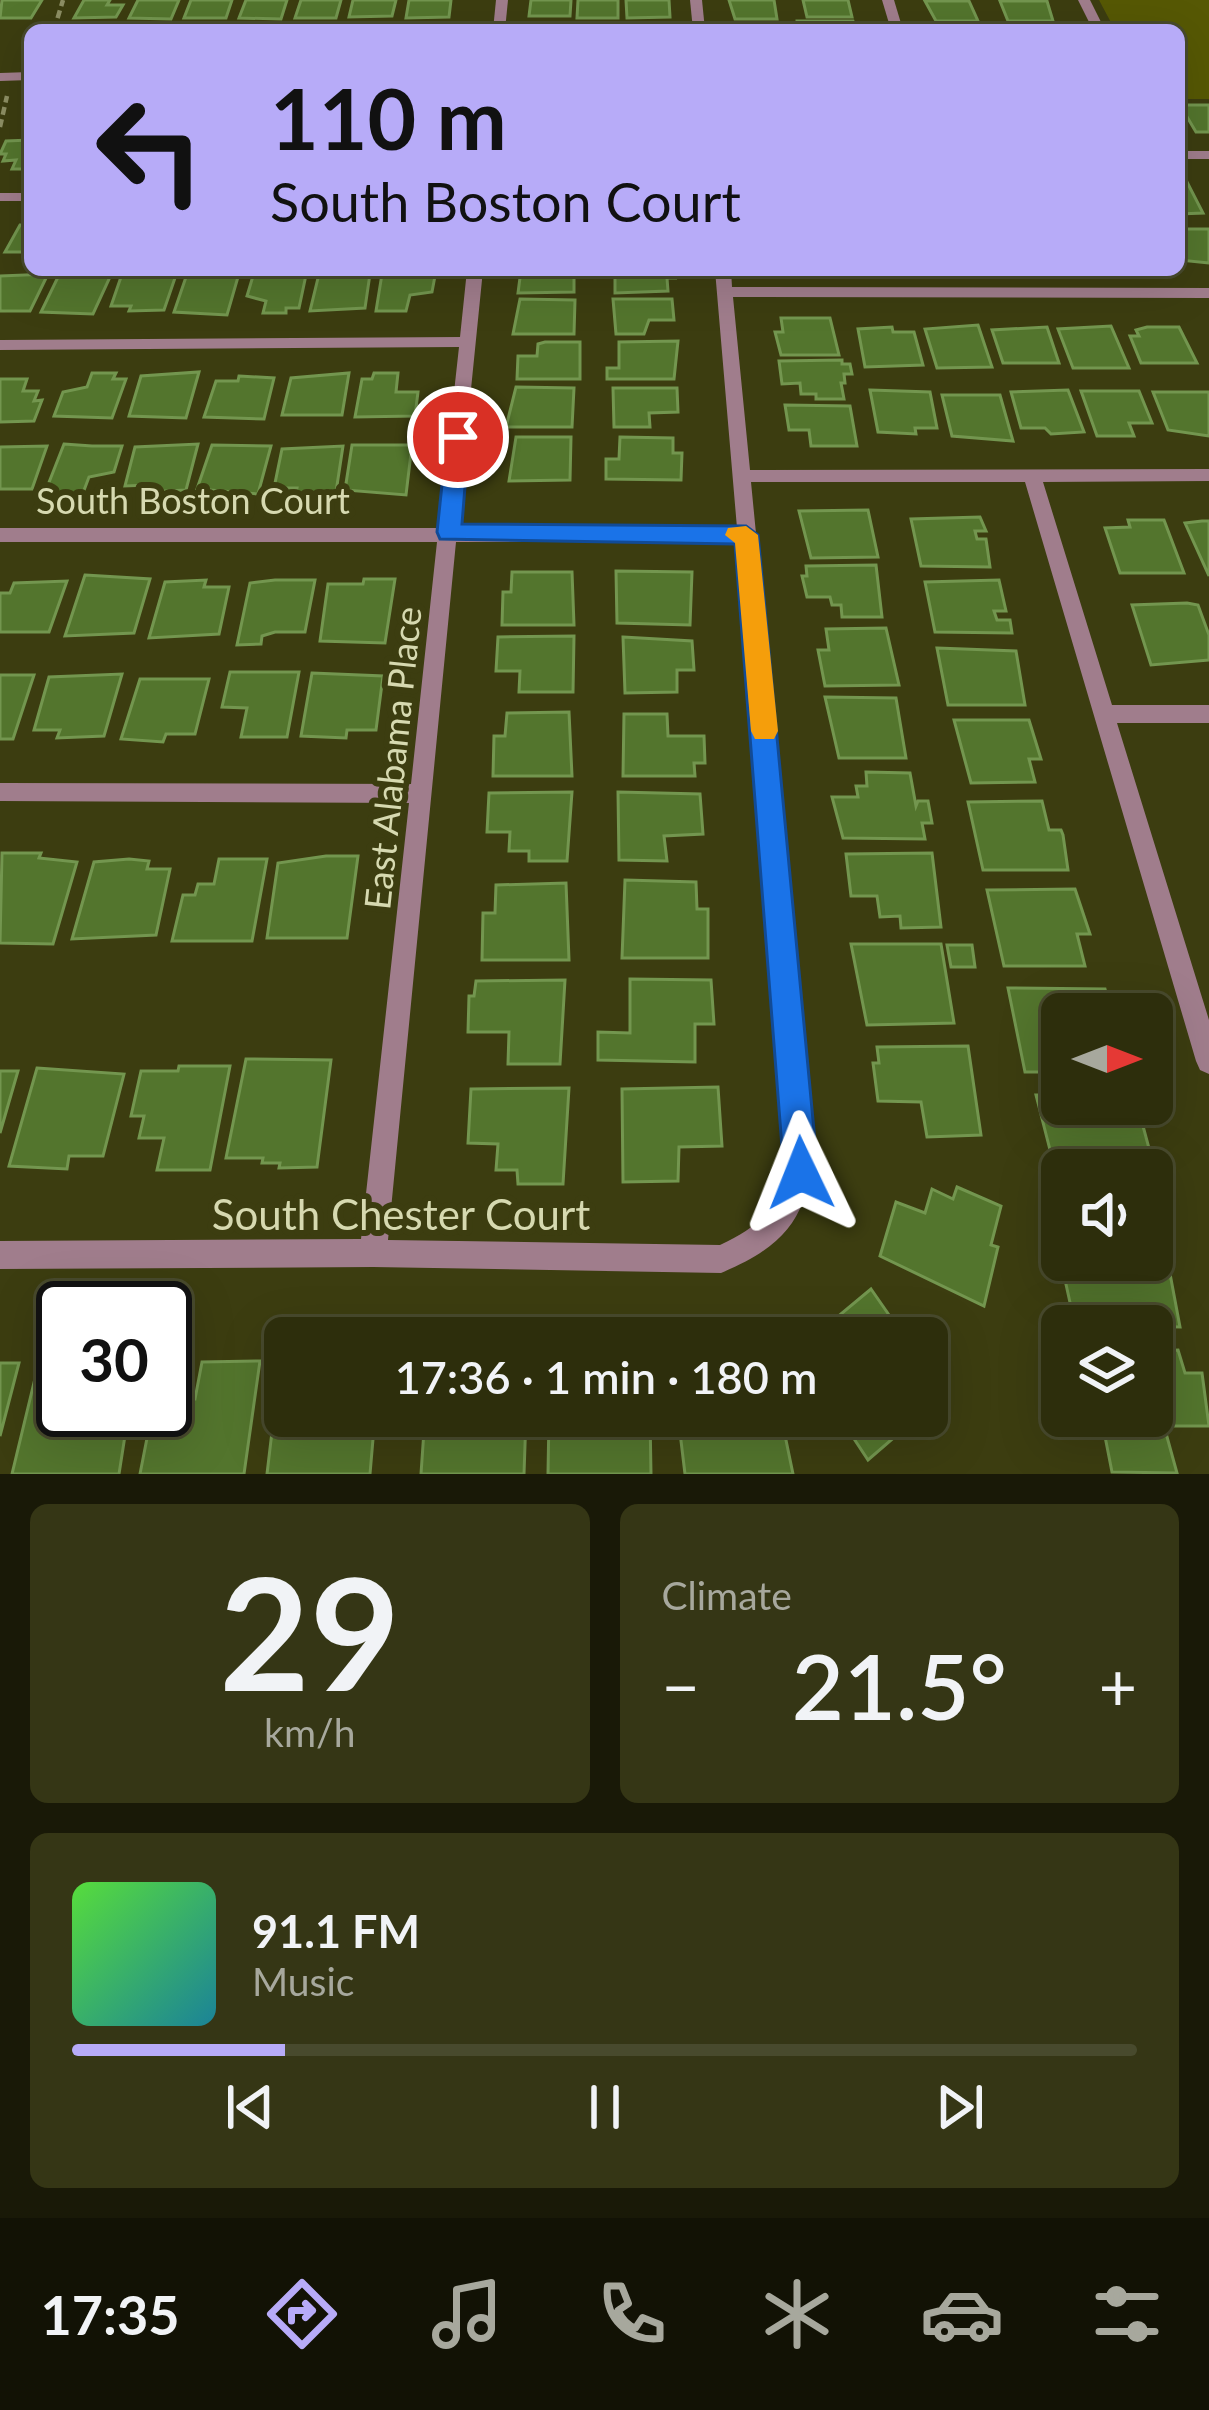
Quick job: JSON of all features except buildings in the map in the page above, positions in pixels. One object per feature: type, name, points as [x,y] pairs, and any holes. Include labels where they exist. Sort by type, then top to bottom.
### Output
[{"type":"street","name":"East Alabama Place","points":[[373,1253],[474,276]]},
{"type":"street","points":[[971,276],[975,292]]},
{"type":"street","points":[[746,535],[724,281],[975,292],[1209,293]]},
{"type":"street","points":[[0,345],[468,342]]},
{"type":"street","points":[[741,476],[1209,475]]},
{"type":"street","points":[[1032,476],[1208,1053]]},
{"type":"street","name":"South Boston Court","points":[[0,535],[746,535]]},
{"type":"street","name":"South Chester Court","points":[[0,1256],[373,1253],[721,1259],[755,1246],[787,1216],[801,1173],[800,1120],[746,535]]},
{"type":"street","points":[[1104,714],[1209,714]]},
{"type":"street","points":[[0,792],[422,794]]},
{"type":"shaded area","points":[[1099,0],[1209,0],[1209,99],[1185,99],[1185,24],[1112,24]]},
{"type":"slow traffic","points":[[737,535],[746,535],[764,731]]},
{"type":"route","points":[[458,437],[449,532],[746,535],[801,1173]]}]
